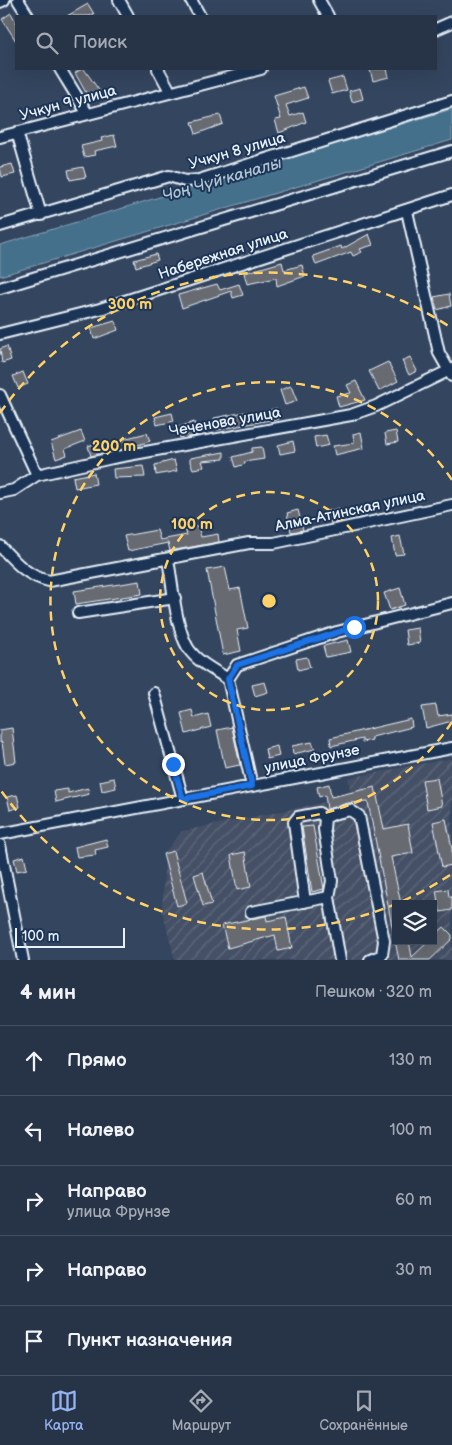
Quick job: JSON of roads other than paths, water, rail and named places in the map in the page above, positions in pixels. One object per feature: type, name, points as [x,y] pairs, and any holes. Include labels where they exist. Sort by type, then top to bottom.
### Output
[{"type":"street","points":[[0,2],[4,0]]},
{"type":"street","points":[[18,0],[27,15]]},
{"type":"street","points":[[119,0],[127,15]]},
{"type":"street","points":[[191,0],[199,15]]},
{"type":"street","points":[[319,0],[327,15]]},
{"type":"street","points":[[437,29],[452,22]]},
{"type":"street","points":[[61,70],[86,113]]},
{"type":"street","points":[[159,70],[170,91]]},
{"type":"street","name":"Учкун 9 улица","points":[[0,137],[170,91],[231,72],[251,70]]},
{"type":"street","name":"Учкун 8 улица","points":[[0,226],[169,176],[185,181],[198,180],[452,102]]},
{"type":"street","points":[[17,132],[40,215]]},
{"type":"street","points":[[0,288],[452,151]]},
{"type":"street","name":"Набережная улица","points":[[0,334],[100,309],[452,195]]},
{"type":"street","points":[[407,211],[438,353],[451,372]]},
{"type":"street","name":"Чеченова улица","points":[[0,492],[14,490],[38,476],[112,458],[351,415],[376,406],[451,372]]},
{"type":"street","points":[[0,395],[38,476]]},
{"type":"street","name":"Алма-Атинская улица","points":[[0,546],[26,572],[36,578],[49,581],[168,560],[249,543],[274,543],[452,506]]},
{"type":"street","points":[[168,560],[181,631],[188,648],[204,664],[228,679],[252,786]]},
{"type":"street","points":[[78,613],[175,598]]},
{"type":"street","points":[[228,679],[237,665],[259,657],[336,632],[452,603]]},
{"type":"street","points":[[154,692],[183,799]]},
{"type":"street","name":"улица Фрунзе","points":[[0,834],[452,748]]},
{"type":"street","points":[[325,818],[350,810],[359,816],[384,941],[382,955],[370,960]]},
{"type":"street","points":[[304,902],[294,822],[298,817],[319,813],[325,818]]},
{"type":"street","points":[[325,818],[324,829],[332,881],[329,897],[340,960]]},
{"type":"street","points":[[0,846],[23,960]]},
{"type":"street","points":[[251,912],[329,897]]},
{"type":"water","name":"Чоң Чүй каналы","points":[[452,109],[452,140],[0,276],[0,245]]}]
